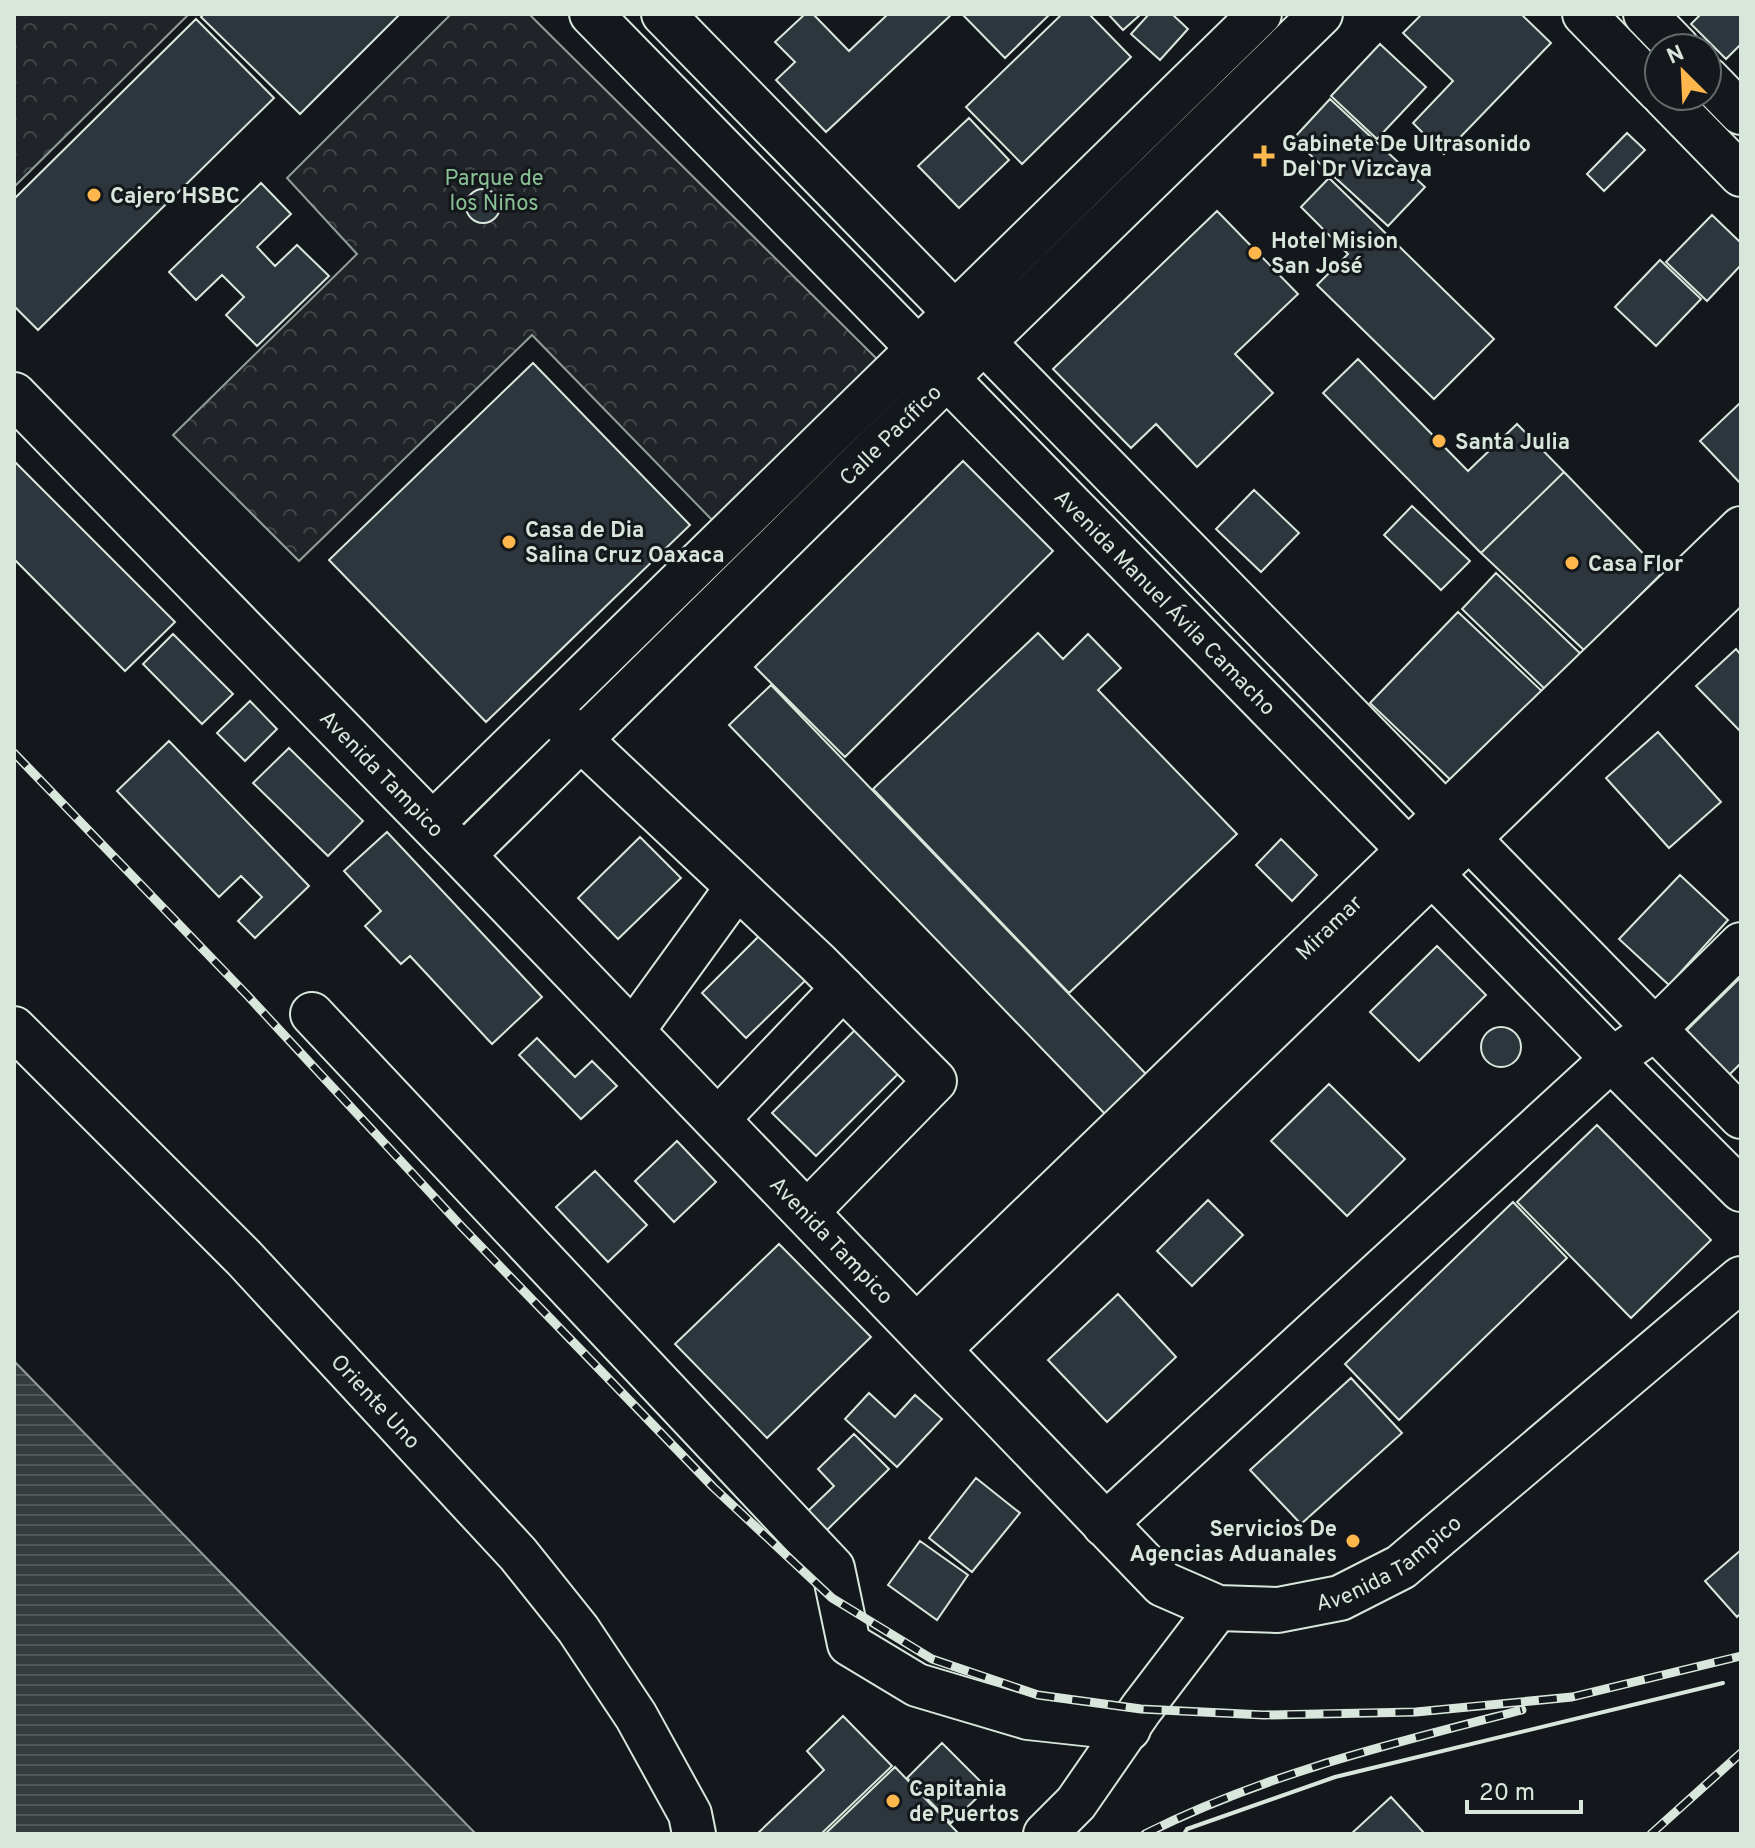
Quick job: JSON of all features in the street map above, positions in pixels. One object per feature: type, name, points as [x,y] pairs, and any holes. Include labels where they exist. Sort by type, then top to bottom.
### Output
[{"type":"main road","name":"Avenida Tampico","points":[[14,395],[463,856],[1163,1584],[1218,1608],[1278,1610],[1340,1598],[1401,1567],[1741,1279]]},
{"type":"street","name":"Avenida Manuel Ávila Camacho","points":[[591,14],[1741,1190]]},
{"type":"street","points":[[663,14],[1655,1029],[1737,1104]]},
{"type":"street","name":"Calle Pacífico","points":[[463,856],[580,741],[933,364],[954,312],[1260,14]]},
{"type":"street","name":"Calle Pacífico","points":[[432,824],[550,711],[933,364],[984,342],[1321,14]]},
{"type":"street","points":[[1584,14],[1643,75]]},
{"type":"street","points":[[1645,14],[1662,32]]},
{"type":"street","points":[[1723,94],[1741,113]]},
{"type":"street","points":[[1680,112],[1741,175]]},
{"type":"street","name":"Miramar","points":[[928,1338],[1457,826],[1741,528]]},
{"type":"street","name":"Miramar","points":[[1457,826],[1741,576]]},
{"type":"street","points":[[550,711],[843,988],[935,1081],[806,1213]]},
{"type":"street","points":[[632,1032],[737,887]]},
{"type":"street","points":[[1104,1525],[1611,1060],[1655,1029],[1741,944]]},
{"type":"street","points":[[717,1120],[843,988]]},
{"type":"street","points":[[312,1014],[833,1568],[849,1644],[917,1685],[1028,1718],[1129,1729]]},
{"type":"street","name":"Oriente Uno","points":[[14,1028],[244,1258],[518,1554],[578,1629],[636,1716],[692,1824]]},
{"type":"street","points":[[1045,1834],[1076,1803],[1218,1608]]},
{"type":"green space","points":[[14,14],[189,14],[14,187]]},
{"type":"green space","name":"Parque de los Niños","points":[[451,14],[529,14],[878,360],[715,523],[532,335],[299,561],[173,435],[357,254],[287,178]]},
{"type":"shaded area","points":[[14,1361],[476,1834],[14,1834]]},
{"type":"building","points":[[204,14],[400,14],[300,114],[201,17]]},
{"type":"building","points":[[805,14],[813,14],[849,51],[888,14],[952,14],[826,132],[776,80],[795,62],[775,42]]},
{"type":"building","points":[[962,14],[1050,14],[1005,58]]},
{"type":"building","points":[[1062,14],[1089,14],[1131,57],[1022,164],[966,107]]},
{"type":"building","points":[[1108,14],[1141,14],[1123,30]]},
{"type":"building","points":[[1149,14],[1172,14],[1188,29],[1160,60],[1131,34]]},
{"type":"building","points":[[1422,14],[1521,14],[1551,43],[1444,154],[1413,123],[1453,81],[1403,33]]},
{"type":"building","points":[[1701,14],[1741,14],[1741,44],[1726,59],[1723,56],[1723,32],[1699,32],[1691,24]]},
{"type":"building","points":[[196,19],[274,98],[38,330],[14,306],[14,199]]},
{"type":"building","points":[[1380,44],[1426,87],[1377,139],[1331,96]]},
{"type":"building","points":[[1330,99],[1425,187],[1388,226],[1293,139]]},
{"type":"building","points":[[969,118],[1009,160],[959,208],[918,166]]},
{"type":"building","points":[[1627,133],[1645,150],[1604,191],[1587,174]]},
{"type":"building","points":[[1329,178],[1494,339],[1434,399],[1317,285],[1348,254],[1301,207]]},
{"type":"building","points":[[261,183],[291,214],[257,247],[275,266],[297,245],[329,276],[257,346],[226,315],[244,297],[222,275],[196,300],[169,272]]},
{"type":"building","points":[[483,189],[495,194],[500,206],[495,218],[483,223],[471,218],[466,206],[471,194]]},
{"type":"building","points":[[1217,211],[1298,294],[1235,354],[1273,393],[1197,467],[1156,424],[1131,448],[1053,369]]},
{"type":"building","points":[[1712,215],[1741,243],[1741,265],[1707,301],[1666,262]]},
{"type":"building","points":[[1660,260],[1701,299],[1656,346],[1615,307]]},
{"type":"building","points":[[1358,359],[1468,471],[1517,424],[1564,472],[1481,553],[1323,393]]},
{"type":"building","name":"Casa de Dia Salina Cruz Oaxaca","points":[[533,363],[690,525],[486,722],[329,560]]},
{"type":"building","points":[[1741,402],[1741,484],[1700,441]]},
{"type":"building","points":[[14,461],[175,622],[125,671],[14,559]]},
{"type":"building","points":[[963,461],[1053,551],[845,757],[755,667]]},
{"type":"building","name":"Casa Flor","points":[[1564,472],[1662,573],[1585,651],[1481,553]]},
{"type":"building","points":[[1254,490],[1299,533],[1261,572],[1216,529]]},
{"type":"building","points":[[1412,506],[1470,561],[1441,590],[1384,535]]},
{"type":"building","points":[[1496,573],[1584,657],[1549,693],[1462,609]]},
{"type":"building","points":[[1458,612],[1546,695],[1458,787],[1370,703]]},
{"type":"building","points":[[1038,633],[1063,659],[1088,634],[1121,668],[1098,690],[1237,834],[1069,993],[873,789]]},
{"type":"building","points":[[173,634],[233,694],[202,724],[143,664]]},
{"type":"building","points":[[1736,649],[1741,655],[1741,732],[1696,686]]},
{"type":"building","points":[[771,685],[1146,1074],[1105,1114],[729,725]]},
{"type":"building","points":[[250,701],[277,729],[245,761],[217,733]]},
{"type":"building","points":[[1658,732],[1721,802],[1669,848],[1606,778]]},
{"type":"building","points":[[169,741],[309,886],[255,938],[238,921],[262,897],[241,876],[219,897],[117,791]]},
{"type":"building","points":[[289,748],[363,821],[328,856],[253,783]]},
{"type":"building","points":[[387,832],[542,997],[492,1044],[410,956],[401,964],[365,926],[381,911],[344,871]]},
{"type":"building","points":[[640,837],[681,878],[618,939],[578,898]]},
{"type":"building","points":[[1281,839],[1317,875],[1292,901],[1256,865]]},
{"type":"building","points":[[1680,875],[1728,920],[1669,985],[1619,939]]},
{"type":"building","points":[[767,928],[812,974],[746,1038],[702,993]]},
{"type":"building","points":[[1437,946],[1486,995],[1419,1061],[1370,1012]]},
{"type":"building","points":[[1741,977],[1741,1063],[1727,1077],[1684,1033]]},
{"type":"building","points":[[861,1024],[905,1067],[816,1156],[772,1113]]},
{"type":"building","points":[[1501,1027],[1515,1033],[1521,1047],[1515,1061],[1501,1067],[1487,1061],[1481,1047],[1487,1033]]},
{"type":"building","points":[[537,1038],[575,1077],[592,1061],[617,1086],[581,1119],[519,1055]]},
{"type":"building","points":[[1329,1084],[1405,1159],[1347,1216],[1271,1141]]},
{"type":"building","points":[[1597,1125],[1711,1240],[1631,1318],[1517,1202]]},
{"type":"building","points":[[677,1141],[716,1182],[674,1222],[635,1181]]},
{"type":"building","points":[[595,1171],[647,1225],[608,1262],[556,1207]]},
{"type":"building","points":[[1208,1200],[1243,1235],[1192,1286],[1157,1251]]},
{"type":"building","points":[[1513,1202],[1567,1258],[1399,1420],[1345,1364]]},
{"type":"building","points":[[779,1244],[871,1337],[767,1438],[675,1344]]},
{"type":"building","points":[[1118,1294],[1176,1357],[1107,1422],[1048,1360]]},
{"type":"building","points":[[1351,1378],[1402,1433],[1301,1524],[1250,1470]]},
{"type":"building","points":[[869,1393],[895,1417],[915,1395],[942,1419],[897,1467],[845,1419]]},
{"type":"building","points":[[854,1434],[889,1469],[827,1530],[808,1511],[834,1486],[818,1469]]},
{"type":"building","points":[[976,1478],[1020,1513],[972,1572],[929,1538]]},
{"type":"building","points":[[920,1541],[968,1575],[937,1620],[888,1585]]},
{"type":"building","points":[[1741,1550],[1741,1613],[1737,1617],[1705,1581]]},
{"type":"building","points":[[843,1716],[892,1766],[821,1834],[757,1834],[824,1770],[807,1751]]},
{"type":"building","points":[[942,1743],[987,1788],[951,1823],[907,1778]]},
{"type":"building","name":"Capitania de Puertos","points":[[895,1767],[959,1834],[825,1834]]},
{"type":"building","points":[[1391,1797],[1425,1834],[1351,1834]]},
{"type":"railway","points":[[14,753],[247,995],[462,1227],[713,1487],[832,1598],[932,1659],[1038,1695],[1141,1709],[1264,1715],[1416,1712],[1572,1697],[1741,1656]]},
{"type":"railway","points":[[1145,1834],[1283,1777],[1522,1710]]},
{"type":"railway","points":[[1651,1834],[1741,1753]]},
{"type":"wall","points":[[1184,1834],[1187,1829],[1335,1777],[1723,1683]]},
{"type":"place","name":"Gabinete De Ultrasonido Del Dr Vizcaya","points":[[1264,156]]},
{"type":"place","name":"Cajero HSBC","points":[[94,195]]},
{"type":"place","name":"Hotel Mision San José","points":[[1255,253]]},
{"type":"place","name":"Santa Julia","points":[[1439,441]]},
{"type":"place","name":"Casa de Dia Salina Cruz Oaxaca","points":[[509,542]]},
{"type":"place","name":"Casa Flor","points":[[1572,563]]},
{"type":"place","name":"Servicios De Agencias Aduanales","points":[[1353,1541]]},
{"type":"place","name":"Capitania de Puertos","points":[[893,1801]]}]
